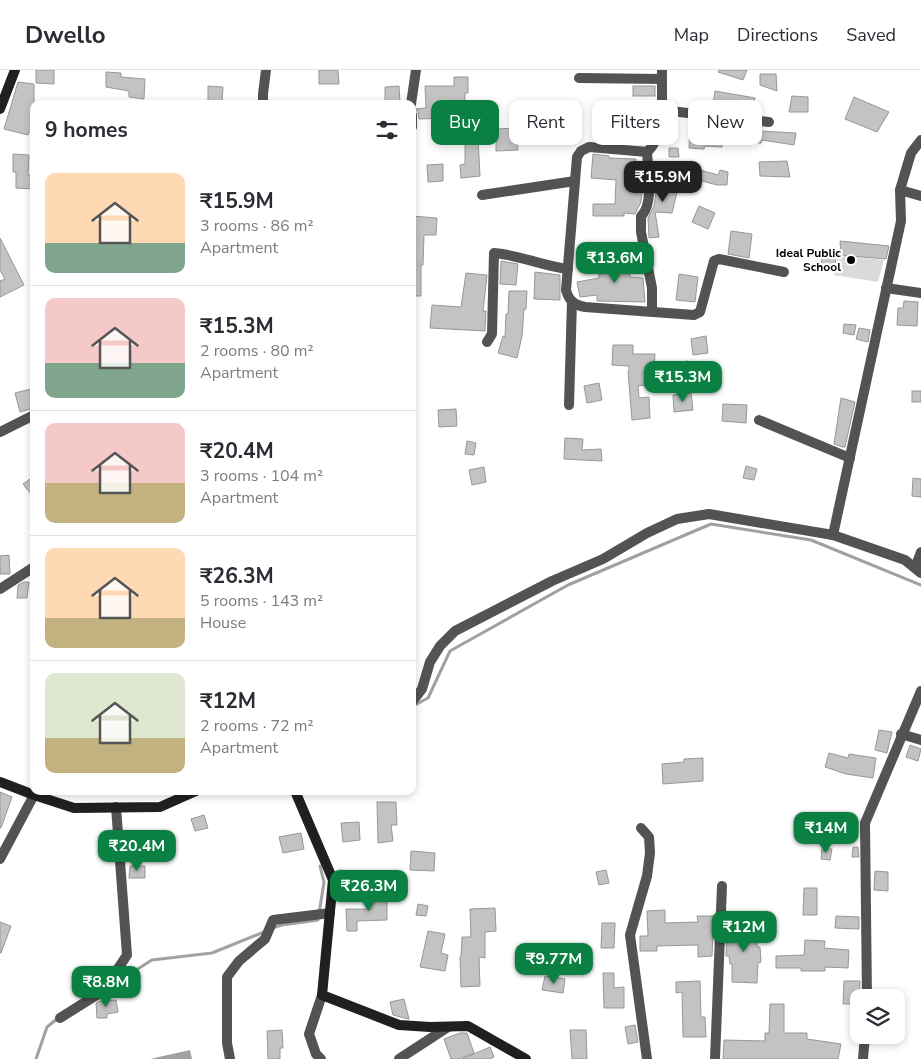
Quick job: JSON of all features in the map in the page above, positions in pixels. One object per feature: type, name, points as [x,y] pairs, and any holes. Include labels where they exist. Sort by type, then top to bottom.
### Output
[{"type":"street","points":[[0,109],[15,70]]},
{"type":"street","points":[[263,100],[266,70]]},
{"type":"street","points":[[411,100],[416,70]]},
{"type":"street","points":[[579,78],[662,74],[661,100]]},
{"type":"street","points":[[678,112],[769,122]]},
{"type":"street","points":[[833,536],[901,221],[900,190],[911,154],[921,140]]},
{"type":"street","points":[[654,145],[647,152],[589,147],[581,152],[577,158],[566,290],[569,298],[577,306],[694,314],[700,312],[714,261],[719,260],[784,272]]},
{"type":"street","points":[[647,152],[649,195],[645,213],[641,216],[641,232],[652,288],[652,312]]},
{"type":"street","points":[[482,195],[575,181]]},
{"type":"street","points":[[900,190],[921,196]]},
{"type":"street","points":[[486,342],[492,334],[494,253],[509,254],[531,262],[568,269]]},
{"type":"street","points":[[886,288],[921,292]]},
{"type":"street","points":[[569,405],[572,301]]},
{"type":"street","points":[[0,432],[30,417]]},
{"type":"street","points":[[760,420],[850,458]]},
{"type":"street","points":[[416,697],[422,689],[430,662],[440,646],[456,631],[552,581],[603,559],[647,533],[677,519],[709,514],[833,536],[905,560],[918,570],[921,552]]},
{"type":"street","points":[[0,590],[30,570]]},
{"type":"street","points":[[867,989],[865,823],[921,691]]},
{"type":"street","points":[[902,734],[921,740]]},
{"type":"street","points":[[0,782],[30,793]]},
{"type":"street","points":[[0,859],[34,795],[74,808],[160,807],[187,795]]},
{"type":"street","points":[[297,795],[333,880],[322,995],[309,1034],[316,1054],[320,1059]]},
{"type":"street","points":[[60,1018],[104,991],[127,955],[116,807]]},
{"type":"street","points":[[641,828],[649,836],[648,868],[630,935],[647,1059]]},
{"type":"street","points":[[715,1059],[722,886]]},
{"type":"street","points":[[230,1059],[227,1043],[227,977],[239,961],[265,939],[273,920],[330,913]]},
{"type":"street","points":[[322,995],[399,1026],[468,1026],[526,1059]]},
{"type":"street","points":[[399,1059],[448,1026]]},
{"type":"street","points":[[863,1059],[864,1044]]},
{"type":"shaded area","points":[[838,255],[884,260],[878,282],[834,275]]},
{"type":"shaded area","points":[[190,1050],[192,1059],[150,1059]]},
{"type":"building","points":[[36,70],[54,70],[54,84],[36,83]]},
{"type":"building","points":[[319,70],[338,70],[339,84],[319,84]]},
{"type":"building","points":[[719,70],[747,70],[743,80],[718,72]]},
{"type":"building","points":[[106,72],[121,73],[121,77],[145,79],[144,99],[129,97],[129,91],[106,87]]},
{"type":"building","points":[[760,74],[776,74],[777,91],[760,85]]},
{"type":"building","points":[[454,77],[468,77],[468,93],[465,93],[465,100],[431,100],[431,119],[419,119],[416,109],[426,108],[425,86],[454,86]]},
{"type":"building","points":[[18,82],[34,84],[34,100],[30,100],[30,132],[28,135],[4,129]]},
{"type":"building","points":[[208,86],[223,87],[222,100],[208,100]]},
{"type":"building","points":[[399,86],[400,100],[385,100],[385,87]]},
{"type":"building","points":[[633,86],[655,86],[655,96],[633,96]]},
{"type":"building","points":[[715,91],[755,98],[754,100],[714,100]]},
{"type":"building","points":[[792,96],[808,97],[808,112],[789,112]]},
{"type":"building","points":[[854,97],[889,112],[877,132],[845,119]]},
{"type":"building","points":[[509,128],[509,145],[518,145],[518,150],[496,151],[496,145],[499,145],[499,129]]},
{"type":"building","points":[[762,131],[796,133],[794,145],[762,140]]},
{"type":"building","points":[[465,145],[478,145],[480,176],[461,178],[460,165],[465,164]]},
{"type":"building","points":[[689,145],[722,145],[722,147],[705,146],[704,149],[689,148]]},
{"type":"building","points":[[669,148],[678,148],[679,157],[669,157]]},
{"type":"building","points":[[13,154],[29,155],[28,175],[30,175],[30,189],[16,188],[16,172],[13,172]]},
{"type":"building","points":[[593,154],[609,156],[609,158],[636,159],[635,190],[642,191],[641,202],[635,214],[624,213],[624,216],[593,216],[593,204],[615,204],[616,180],[591,178]]},
{"type":"building","points":[[787,161],[790,177],[760,176],[759,162]]},
{"type":"building","points":[[443,164],[443,181],[428,182],[427,165]]},
{"type":"building","points":[[700,170],[718,175],[720,170],[728,172],[727,185],[717,185],[698,180]]},
{"type":"building","points":[[663,176],[680,180],[672,213],[655,212],[659,237],[649,238],[648,218],[654,206],[656,192],[659,192]]},
{"type":"building","points":[[699,206],[715,213],[708,229],[692,222]]},
{"type":"building","points":[[416,216],[437,218],[436,235],[424,235],[423,265],[421,265],[421,296],[416,296]]},
{"type":"building","points":[[731,231],[752,234],[749,258],[728,254]]},
{"type":"building","points":[[0,238],[24,285],[0,297],[0,281],[5,279],[0,270]]},
{"type":"building","points":[[840,241],[889,246],[886,259],[841,255]]},
{"type":"building","points":[[822,254],[836,255],[835,266],[821,265]]},
{"type":"building","points":[[610,255],[629,255],[630,277],[643,278],[645,302],[597,301],[597,295],[580,297],[577,282],[599,278],[599,274],[611,273]]},
{"type":"building","points":[[501,261],[518,264],[516,285],[500,284]]},
{"type":"building","points":[[535,272],[560,275],[560,300],[534,299]]},
{"type":"building","points":[[466,273],[487,275],[483,311],[486,311],[485,331],[430,328],[432,305],[461,307]]},
{"type":"building","points":[[679,274],[698,277],[695,302],[676,300]]},
{"type":"building","points":[[509,291],[527,291],[522,336],[517,358],[498,353],[503,336],[505,337]]},
{"type":"building","points":[[904,301],[918,302],[917,326],[897,325],[898,308],[903,308]]},
{"type":"building","points":[[844,324],[856,325],[854,335],[843,333]]},
{"type":"building","points":[[859,328],[870,330],[868,342],[856,339]]},
{"type":"building","points":[[706,336],[708,353],[693,355],[691,339]]},
{"type":"building","points":[[613,345],[633,345],[633,354],[655,354],[654,368],[649,368],[650,384],[638,386],[639,398],[649,397],[650,418],[632,420],[629,366],[612,365]]},
{"type":"building","points":[[688,361],[691,377],[674,380],[672,364]]},
{"type":"building","points":[[599,383],[602,400],[587,403],[584,386]]},
{"type":"building","points":[[30,389],[30,409],[20,412],[15,393]]},
{"type":"building","points":[[912,391],[921,391],[921,402],[912,402]]},
{"type":"building","points":[[691,393],[693,410],[674,412],[673,395]]},
{"type":"building","points":[[841,398],[855,402],[845,447],[834,444]]},
{"type":"building","points":[[723,404],[747,405],[746,423],[722,421]]},
{"type":"building","points":[[456,409],[457,426],[439,427],[438,410]]},
{"type":"building","points":[[565,438],[583,439],[582,450],[601,449],[602,461],[564,459]]},
{"type":"building","points":[[467,441],[476,443],[474,455],[465,454]]},
{"type":"building","points":[[746,466],[757,469],[754,480],[743,478]]},
{"type":"building","points":[[484,467],[486,482],[472,485],[469,470]]},
{"type":"building","points":[[913,478],[921,479],[921,497],[912,496]]},
{"type":"building","points":[[30,479],[30,493],[23,484]]},
{"type":"building","points":[[9,555],[10,574],[0,574],[0,556]]},
{"type":"building","points":[[29,582],[27,598],[17,598],[18,585]]},
{"type":"building","points":[[879,730],[892,732],[887,753],[875,750]]},
{"type":"building","points":[[910,745],[921,749],[918,761],[906,757]]},
{"type":"building","points":[[829,753],[848,758],[849,754],[876,758],[873,778],[846,774],[825,767]]},
{"type":"building","points":[[703,758],[703,781],[663,784],[662,764],[684,762],[684,759]]},
{"type":"building","points":[[0,792],[12,797],[1,828],[0,828]]},
{"type":"building","points":[[377,802],[396,802],[397,825],[391,825],[393,841],[378,843]]},
{"type":"building","points":[[204,815],[208,828],[195,831],[191,819]]},
{"type":"building","points":[[359,822],[360,840],[343,842],[341,823]]},
{"type":"building","points":[[301,833],[304,849],[283,853],[279,837]]},
{"type":"building","points":[[853,847],[858,847],[859,857],[852,857]]},
{"type":"building","points":[[822,849],[832,849],[830,860],[821,859]]},
{"type":"building","points":[[411,851],[435,853],[434,871],[410,870]]},
{"type":"building","points":[[130,866],[145,866],[145,878],[129,878]]},
{"type":"building","points":[[340,870],[355,872],[354,884],[340,883]]},
{"type":"building","points":[[606,870],[609,883],[599,885],[596,872]]},
{"type":"building","points":[[875,871],[888,872],[888,891],[874,890]]},
{"type":"building","points":[[804,888],[817,888],[817,915],[803,915]]},
{"type":"building","points":[[372,892],[387,892],[387,920],[357,921],[357,931],[347,931],[346,909],[372,909]]},
{"type":"building","points":[[418,904],[428,906],[426,916],[416,915]]},
{"type":"building","points":[[495,908],[496,931],[485,932],[485,958],[479,957],[480,986],[461,987],[460,957],[462,937],[471,937],[470,909]]},
{"type":"building","points":[[665,910],[665,923],[698,922],[697,916],[714,916],[712,956],[698,957],[698,945],[657,946],[657,951],[640,951],[640,936],[648,936],[647,911]]},
{"type":"building","points":[[836,916],[859,917],[859,929],[835,928]]},
{"type":"building","points":[[0,922],[11,926],[1,953],[0,953]]},
{"type":"building","points":[[602,923],[615,923],[614,948],[601,948]]},
{"type":"building","points":[[741,926],[758,926],[757,947],[760,947],[761,962],[758,963],[757,983],[732,982],[732,964],[730,964],[729,956],[726,956],[727,928],[741,928]]},
{"type":"building","points":[[428,931],[445,934],[441,953],[448,955],[445,971],[420,967]]},
{"type":"building","points":[[805,940],[825,941],[824,948],[849,950],[848,968],[825,967],[825,971],[801,971],[801,968],[776,968],[776,956],[804,955]]},
{"type":"building","points":[[603,973],[614,973],[614,988],[624,987],[624,1008],[604,1008]]},
{"type":"building","points":[[545,976],[565,979],[563,993],[542,990]]},
{"type":"building","points":[[700,981],[701,1017],[705,1017],[706,1037],[683,1037],[682,992],[676,993],[676,982]]},
{"type":"building","points":[[844,981],[860,981],[860,989],[850,989],[850,1004],[843,1004]]},
{"type":"building","points":[[404,999],[409,1019],[393,1015],[390,1002]]},
{"type":"building","points":[[116,1000],[118,1012],[107,1014],[107,1018],[97,1018],[96,1003]]},
{"type":"building","points":[[770,1004],[784,1004],[784,1033],[807,1033],[807,1039],[841,1044],[838,1059],[723,1059],[724,1040],[765,1041],[765,1033],[769,1033]]},
{"type":"building","points":[[635,1025],[638,1042],[628,1044],[625,1027]]},
{"type":"building","points":[[282,1030],[283,1048],[280,1048],[280,1059],[268,1059],[267,1031]]},
{"type":"building","points":[[570,1030],[586,1030],[587,1059],[572,1059]]},
{"type":"building","points":[[460,1033],[467,1033],[474,1053],[458,1059],[451,1059],[444,1039]]},
{"type":"building","points":[[490,1047],[494,1057],[489,1059],[462,1059]]},
{"type":"waterway","points":[[416,704],[428,698],[450,651],[568,585],[711,524],[811,540],[921,585]]},
{"type":"waterway","points":[[272,928],[318,920],[324,882],[320,866]]},
{"type":"waterway","points":[[112,985],[152,960],[212,953],[264,932]]},
{"type":"waterway","points":[[36,1059],[47,1027],[58,1018]]},
{"type":"place","name":"Ideal Public School","points":[[851,260]]}]
